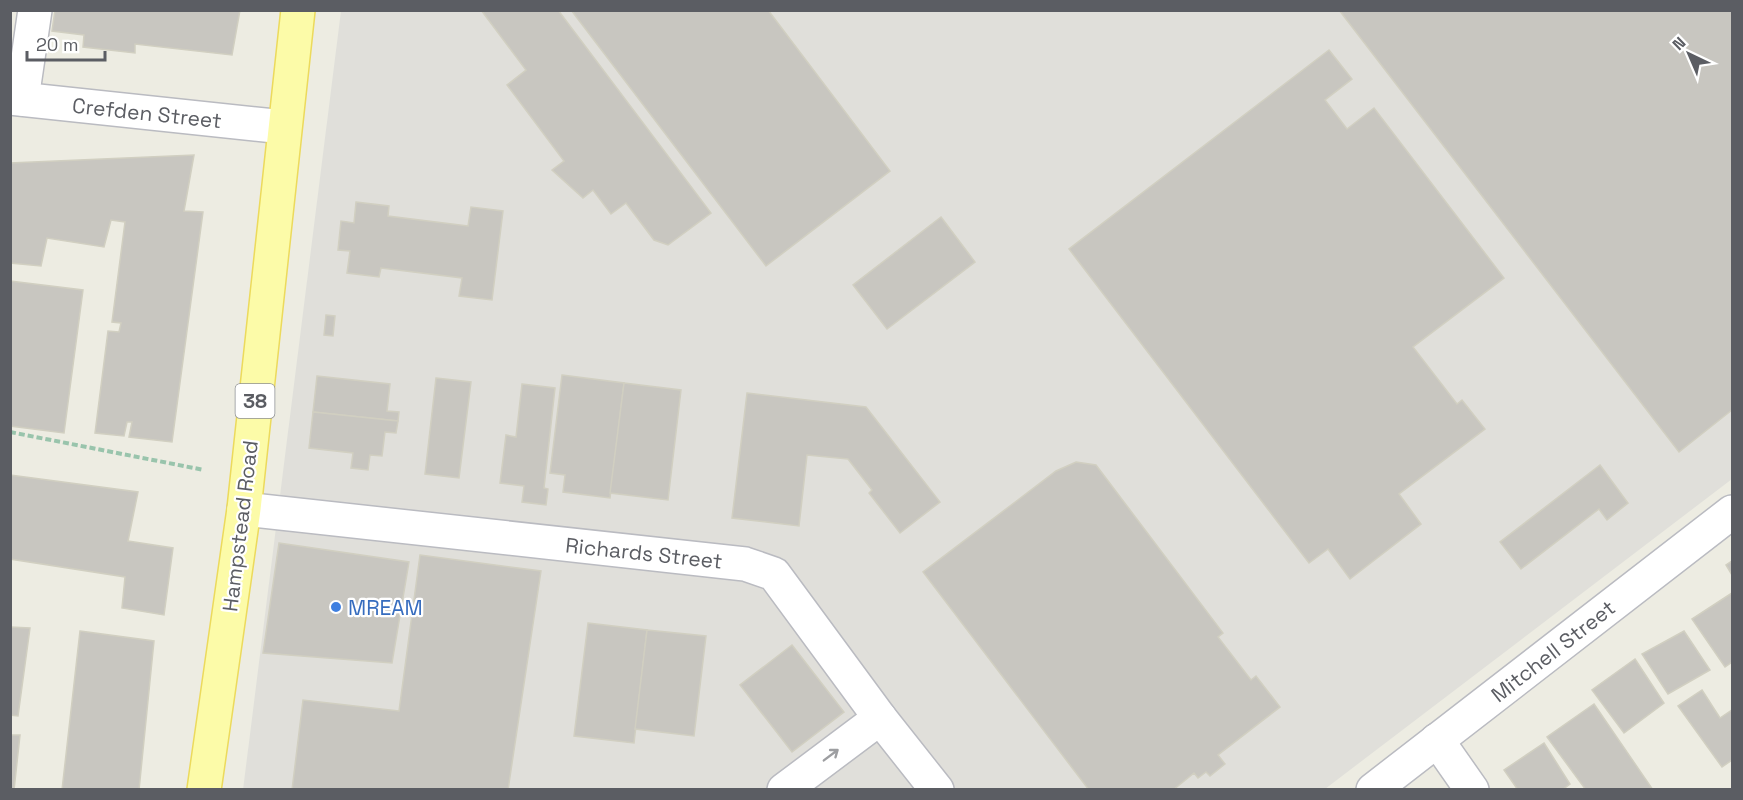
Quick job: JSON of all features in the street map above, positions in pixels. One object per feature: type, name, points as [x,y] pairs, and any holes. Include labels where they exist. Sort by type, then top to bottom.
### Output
[{"type":"main road","name":"Hampstead Road","points":[[204,789],[244,509],[298,10]]},
{"type":"street","points":[[16,98],[35,10]]},
{"type":"street","name":"Crefden Street","points":[[16,98],[284,127]]},
{"type":"street","name":"Richards Street","points":[[244,509],[745,564],[774,574],[880,718],[937,789]]},
{"type":"street","name":"Mitchell Street","points":[[1373,789],[1732,512]]},
{"type":"street","points":[[784,789],[880,718]]},
{"type":"street","points":[[1437,740],[1472,789]]},
{"type":"path","points":[[10,432],[204,470]]},
{"type":"shaded area","points":[[341,11],[1732,11],[1732,479],[1325,789],[243,790]]},
{"type":"building","points":[[55,10],[240,10],[232,55],[135,44],[135,53],[83,47],[84,35],[52,31]]},
{"type":"building","points":[[481,10],[558,10],[711,213],[668,245],[654,240],[626,203],[611,214],[593,190],[583,198],[552,170],[564,161],[507,85],[526,70]]},
{"type":"building","points":[[571,10],[768,10],[890,171],[766,266]]},
{"type":"building","points":[[1339,10],[1732,10],[1732,410],[1679,452]]},
{"type":"building","points":[[1329,50],[1352,79],[1325,100],[1347,129],[1374,108],[1504,278],[1413,347],[1457,404],[1462,400],[1485,429],[1399,494],[1421,524],[1350,579],[1328,549],[1309,563],[1069,249]]},
{"type":"building","points":[[194,155],[184,211],[203,212],[172,442],[129,437],[132,422],[127,422],[124,436],[95,433],[108,331],[119,332],[121,323],[112,322],[125,222],[111,220],[104,247],[47,238],[41,266],[10,263],[10,163]]},
{"type":"building","points":[[356,202],[389,206],[388,216],[468,226],[471,207],[503,211],[492,300],[459,296],[462,278],[381,268],[379,277],[347,273],[350,251],[338,250],[341,221],[354,223]]},
{"type":"building","points":[[941,217],[975,262],[887,329],[853,285]]},
{"type":"building","points":[[10,281],[83,290],[64,433],[10,426]]},
{"type":"building","points":[[326,315],[335,316],[333,336],[324,335]]},
{"type":"building","points":[[562,375],[624,383],[610,498],[563,492],[565,475],[550,473]]},
{"type":"building","points":[[317,376],[390,384],[387,411],[399,412],[398,421],[313,412]]},
{"type":"building","points":[[436,378],[471,382],[459,478],[425,474]]},
{"type":"building","points":[[624,383],[681,390],[668,500],[610,493]]},
{"type":"building","points":[[522,384],[555,388],[544,488],[548,489],[546,505],[522,502],[524,486],[500,483],[506,435],[516,437]]},
{"type":"building","points":[[747,393],[866,407],[940,502],[900,533],[869,493],[872,490],[848,459],[807,455],[799,526],[732,518]]},
{"type":"building","points":[[313,412],[398,421],[396,433],[385,432],[382,456],[370,455],[368,470],[351,468],[353,453],[309,448]]},
{"type":"building","points":[[1076,462],[1096,465],[1223,633],[1218,637],[1251,680],[1256,676],[1280,707],[1218,755],[1225,764],[1210,776],[1206,772],[1198,778],[1194,773],[1173,790],[1089,790],[923,572],[1056,471]]},
{"type":"building","points":[[1600,465],[1628,503],[1607,520],[1599,509],[1521,569],[1500,542]]},
{"type":"building","points":[[10,475],[138,492],[128,541],[173,548],[164,615],[122,608],[125,577],[10,559]]},
{"type":"building","name":"MREAM","points":[[279,543],[409,562],[392,663],[263,653]]},
{"type":"building","points":[[420,555],[541,571],[508,790],[292,790],[303,700],[399,711]]},
{"type":"building","points":[[1732,561],[1732,575],[1726,565]]},
{"type":"building","points":[[1732,593],[1732,662],[1725,667],[1692,619]]},
{"type":"building","points":[[588,623],[647,630],[634,743],[574,736]]},
{"type":"building","points":[[10,627],[30,628],[18,716],[10,715]]},
{"type":"building","points":[[647,630],[706,636],[694,736],[635,729]]},
{"type":"building","points":[[80,631],[154,641],[139,790],[62,790]]},
{"type":"building","points":[[1684,631],[1710,670],[1668,694],[1642,654]]},
{"type":"building","points":[[792,645],[844,712],[792,752],[740,685]]},
{"type":"building","points":[[1635,659],[1664,703],[1624,733],[1592,690]]},
{"type":"building","points":[[1702,690],[1720,718],[1732,710],[1732,760],[1722,767],[1678,706]]},
{"type":"building","points":[[1594,704],[1653,790],[1586,790],[1547,737]]},
{"type":"building","points":[[10,735],[20,735],[14,790],[10,790]]},
{"type":"building","points":[[1544,743],[1570,784],[1562,790],[1518,790],[1504,770]]},
{"type":"place","name":"MREAM","points":[[336,607]]}]
